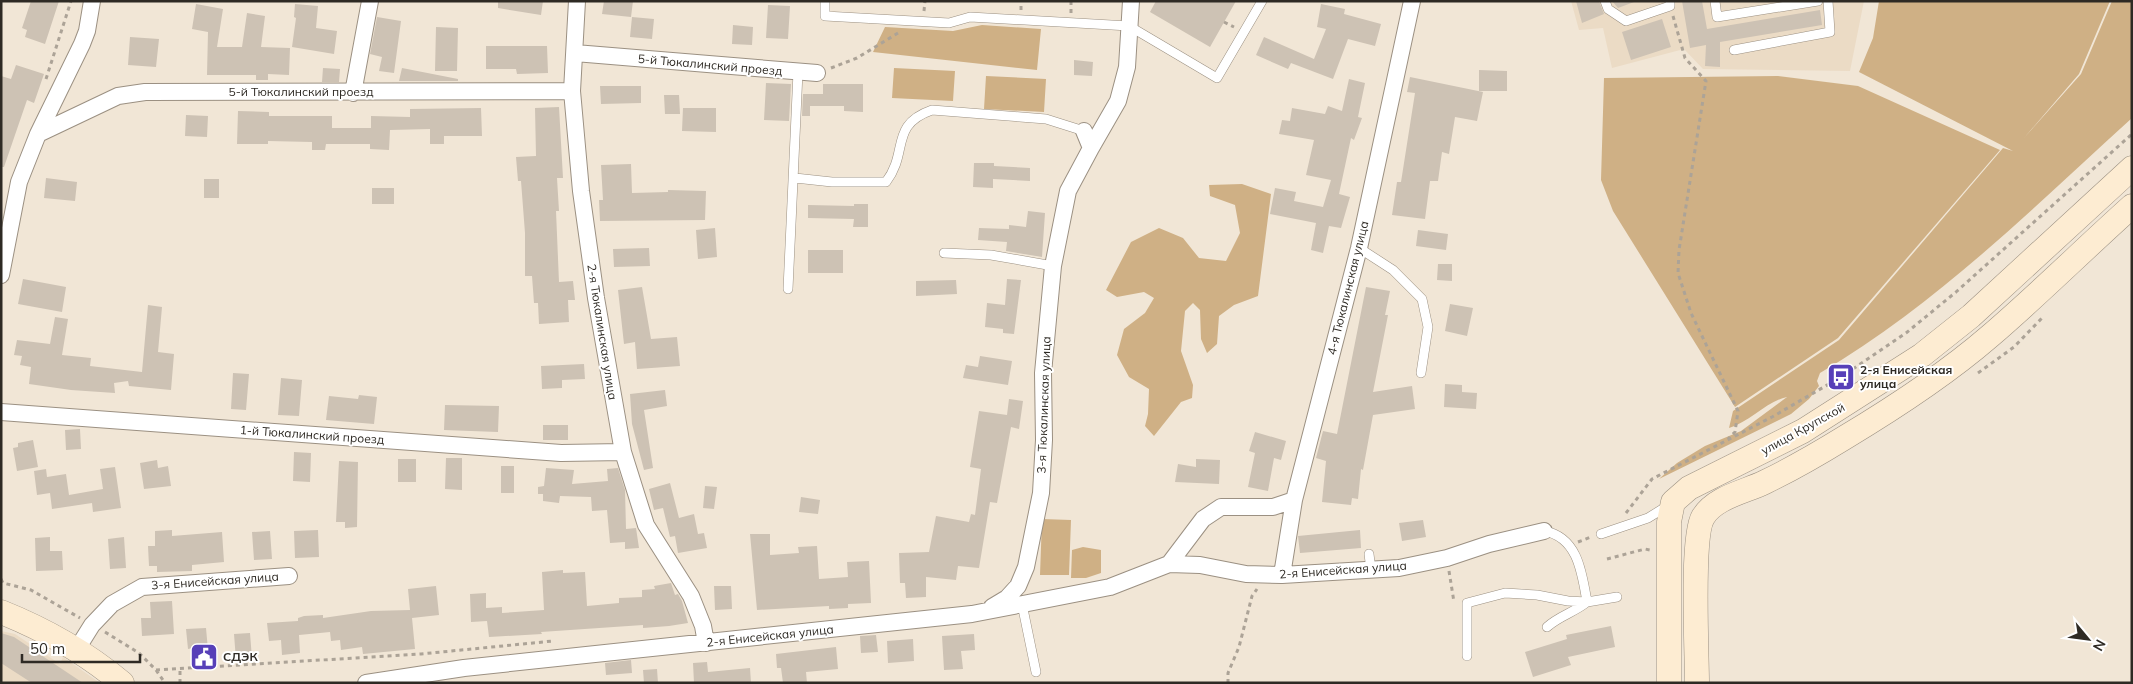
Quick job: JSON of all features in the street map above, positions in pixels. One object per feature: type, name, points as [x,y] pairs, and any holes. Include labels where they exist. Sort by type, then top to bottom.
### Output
[{"type":"main road","name":"улица Крупской","points":[[1673,502],[1689,488],[1710,476],[1803,431],[1922,355],[1972,316],[2132,168]]},
{"type":"main road","points":[[1697,683],[1697,542],[1701,524],[1710,509],[1725,499],[1764,483],[1814,456],[1872,422],[1938,376],[1989,337],[2132,206]]},
{"type":"main road","points":[[1670,683],[1669,522],[1673,502]]},
{"type":"main road","points":[[1,612],[41,628],[77,649],[122,683]]},
{"type":"street","points":[[1,275],[19,182],[38,134],[87,32],[92,1]]},
{"type":"street","points":[[353,92],[370,1]]},
{"type":"street","name":"2-я Тюкалинская улица","points":[[578,1],[572,91],[581,191],[596,298],[623,452],[646,525],[691,596],[703,626],[706,643]]},
{"type":"street","name":"3-я Тюкалинская улица","points":[[988,610],[1007,598],[1018,586],[1026,567],[1040,494],[1044,440],[1043,373],[1053,266],[1068,192],[1118,101],[1127,67],[1131,1]]},
{"type":"street","name":"4-я Тюкалинская улица","points":[[1282,575],[1294,500],[1359,248],[1412,1]]},
{"type":"street","name":"5-й Тюкалинский проезд","points":[[574,53],[817,73]]},
{"type":"street","name":"5-й Тюкалинский проезд","points":[[38,134],[118,96],[145,92],[572,91]]},
{"type":"street","points":[[1084,131],[1091,148]]},
{"type":"street","name":"1-й Тюкалинский проезд","points":[[1,412],[561,453],[623,452]]},
{"type":"street","points":[[1169,564],[1203,519],[1221,507],[1272,507],[1294,500]]},
{"type":"street","name":"2-я Енисейская улица","points":[[366,683],[464,668],[951,617],[1110,588],[1169,564],[1200,565],[1282,575],[1370,562],[1399,568],[1447,558],[1489,544],[1544,532]]},
{"type":"street","name":"3-я Енисейская улица","points":[[77,649],[92,625],[112,604],[142,587],[289,576]]},
{"type":"lane","points":[[825,1],[825,16],[949,23],[970,17],[1129,26],[1217,78],[1262,1]]},
{"type":"lane","points":[[1605,1],[1608,9],[1626,21],[1670,4]]},
{"type":"lane","points":[[1715,1],[1718,17],[1818,1]]},
{"type":"lane","points":[[1734,50],[1830,32],[1828,1]]},
{"type":"lane","points":[[788,289],[795,178],[798,72]]},
{"type":"lane","points":[[795,178],[832,182],[886,182],[894,171],[906,126],[915,116],[932,110],[1046,119],[1084,131]]},
{"type":"lane","points":[[1359,248],[1393,270],[1422,299],[1428,327],[1421,373]]},
{"type":"lane","points":[[944,253],[991,255],[1053,266]]},
{"type":"lane","points":[[1601,534],[1648,518],[1673,502]]},
{"type":"lane","points":[[1544,532],[1557,534],[1569,545],[1581,569],[1587,602]]},
{"type":"lane","points":[[1467,656],[1467,603],[1505,593],[1537,595],[1568,601],[1587,602],[1617,597]]},
{"type":"lane","points":[[1547,627],[1554,620],[1579,609],[1587,602]]},
{"type":"lane","points":[[1022,604],[1036,672]]},
{"type":"path","points":[[924,8],[925,1]]},
{"type":"path","points":[[1071,1],[1071,8]]},
{"type":"path","points":[[1670,4],[1684,58],[1706,81],[1679,250],[1678,273],[1691,313],[1738,411],[1734,432],[1726,441]]},
{"type":"path","points":[[817,73],[857,58],[915,21]]},
{"type":"path","points":[[1224,22],[1231,25]]},
{"type":"path","points":[[1237,29],[1241,22]]},
{"type":"path","points":[[1612,530],[1652,479],[1726,441],[1841,377],[1906,332],[1956,292],[2132,134]]},
{"type":"path","points":[[1974,376],[1998,360],[2031,332],[2048,311]]},
{"type":"path","points":[[1569,545],[1601,534]]},
{"type":"path","points":[[1447,558],[1454,603],[1467,603]]},
{"type":"path","points":[[1228,683],[1228,673],[1239,647],[1252,596],[1265,574]]},
{"type":"path","points":[[2,582],[31,590],[139,653],[156,670],[165,683]]},
{"type":"path","points":[[156,670],[421,654],[559,640]]},
{"type":"path","points":[[180,669],[180,683]]},
{"type":"shaded area","points":[[1571,1],[1864,1],[1850,71],[1703,69],[1684,49],[1612,68],[1603,28],[1579,30]]},
{"type":"shaded area","points":[[1879,1],[2110,1],[2079,74],[2024,138],[2081,74],[2112,1],[2132,1],[2132,118],[1944,286],[1863,346],[1820,373],[1817,381],[1819,386],[1809,399],[1791,414],[1659,479],[1677,463],[1705,446],[1741,431],[1787,397],[1772,403],[1729,428],[1733,411],[1839,340],[2003,148],[2013,151],[1859,72],[1873,38]]},
{"type":"shaded area","points":[[982,25],[1041,29],[1037,70],[873,52],[885,27],[953,31]]},
{"type":"shaded area","points":[[894,68],[955,71],[953,101],[892,98]]},
{"type":"shaded area","points":[[986,76],[1046,79],[1044,112],[984,109]]},
{"type":"shaded area","points":[[1778,76],[1858,86],[2000,150],[1838,338],[1735,407],[1613,211],[1601,180],[1604,78]]},
{"type":"shaded area","points":[[1242,184],[1271,194],[1258,296],[1234,305],[1219,316],[1217,344],[1207,353],[1201,339],[1200,310],[1193,303],[1185,311],[1181,351],[1193,385],[1192,398],[1181,402],[1154,436],[1145,426],[1148,414],[1149,389],[1129,377],[1117,355],[1124,329],[1145,313],[1154,298],[1144,292],[1117,297],[1106,290],[1131,242],[1159,228],[1183,238],[1199,258],[1226,261],[1240,233],[1235,205],[1210,196],[1209,185]]},
{"type":"shaded area","points":[[1042,519],[1071,520],[1069,575],[1040,575]]},
{"type":"shaded area","points":[[1083,547],[1101,550],[1101,573],[1086,578],[1071,578],[1072,550]]},
{"type":"shaded area","points":[[1,631],[15,634],[60,664],[63,657],[100,683],[1,683]]},
{"type":"building","points":[[31,1],[59,1],[45,44],[25,37],[27,30],[22,28]]},
{"type":"building","points":[[498,1],[543,1],[541,15],[498,8]]},
{"type":"building","points":[[604,1],[633,1],[631,17],[602,14]]},
{"type":"building","points":[[1156,1],[1236,1],[1210,47],[1150,12]]},
{"type":"building","points":[[1576,1],[1599,1],[1604,14],[1582,23]]},
{"type":"building","points":[[1612,1],[1634,1],[1634,2],[1618,8]]},
{"type":"building","points":[[1682,1],[1702,1],[1707,29],[1820,10],[1822,25],[1720,42],[1720,67],[1705,66],[1706,45],[1690,48]]},
{"type":"building","points":[[196,4],[223,9],[217,47],[242,47],[247,13],[265,16],[261,47],[290,48],[289,75],[268,74],[268,80],[256,80],[256,75],[207,75],[208,32],[192,29]]},
{"type":"building","points":[[295,4],[318,6],[316,28],[337,31],[334,54],[292,47],[296,18],[294,17]]},
{"type":"building","points":[[1321,4],[1345,9],[1344,14],[1381,24],[1375,46],[1348,39],[1333,79],[1291,63],[1288,69],[1256,55],[1264,37],[1314,59],[1326,29],[1317,27]]},
{"type":"building","points":[[768,5],[790,6],[788,39],[766,38]]},
{"type":"building","points":[[377,17],[401,21],[394,73],[379,71],[382,57],[370,54]]},
{"type":"building","points":[[632,17],[654,19],[652,39],[630,37]]},
{"type":"building","points":[[1662,19],[1671,47],[1631,60],[1622,32]]},
{"type":"building","points":[[733,25],[753,27],[752,45],[732,44]]},
{"type":"building","points":[[436,27],[458,28],[457,71],[435,71]]},
{"type":"building","points":[[130,37],[159,39],[156,67],[128,65]]},
{"type":"building","points":[[486,46],[547,46],[548,73],[517,74],[516,69],[486,69]]},
{"type":"building","points":[[1074,60],[1093,62],[1092,76],[1074,75]]},
{"type":"building","points":[[16,65],[44,74],[34,103],[27,100],[4,167],[1,167],[1,76],[11,79]]},
{"type":"building","points":[[323,68],[340,69],[339,82],[322,82]]},
{"type":"building","points":[[402,68],[458,79],[458,81],[399,81]]},
{"type":"building","points":[[1479,70],[1507,71],[1507,91],[1479,91]]},
{"type":"building","points":[[1410,77],[1483,92],[1477,121],[1455,117],[1449,154],[1442,152],[1438,181],[1430,181],[1425,219],[1392,215],[1397,182],[1401,182],[1415,93],[1407,92]]},
{"type":"building","points":[[1349,79],[1365,83],[1358,117],[1362,118],[1354,140],[1351,138],[1339,194],[1350,197],[1341,228],[1329,226],[1323,253],[1311,250],[1316,223],[1270,214],[1275,188],[1296,192],[1294,201],[1323,207],[1331,180],[1306,175],[1314,140],[1279,134],[1282,120],[1290,121],[1292,108],[1325,114],[1328,106],[1342,111]]},
{"type":"building","points":[[766,83],[791,84],[789,121],[764,120]]},
{"type":"building","points":[[823,84],[863,84],[863,112],[844,111],[844,106],[810,106],[810,116],[802,116],[803,94],[823,94]]},
{"type":"building","points":[[600,86],[641,86],[641,103],[601,104]]},
{"type":"building","points":[[664,95],[679,95],[680,114],[665,114]]},
{"type":"building","points":[[559,107],[563,178],[557,178],[559,211],[556,211],[559,282],[573,281],[575,300],[568,300],[569,322],[539,324],[538,303],[534,303],[532,276],[525,276],[525,233],[521,181],[518,181],[516,157],[536,156],[535,108]]},
{"type":"building","points":[[481,108],[482,136],[444,136],[444,144],[430,144],[430,129],[390,130],[389,150],[370,149],[370,144],[326,144],[325,150],[312,150],[312,142],[268,141],[268,144],[237,144],[238,111],[269,112],[269,116],[332,116],[332,128],[371,128],[371,116],[410,117],[410,109]]},
{"type":"building","points":[[683,108],[716,108],[716,132],[682,131]]},
{"type":"building","points":[[186,115],[208,116],[207,137],[185,136]]},
{"type":"building","points":[[974,163],[994,163],[994,166],[1030,168],[1030,181],[993,179],[993,188],[973,187]]},
{"type":"building","points":[[631,164],[632,193],[668,192],[668,190],[706,191],[705,220],[600,221],[599,200],[603,200],[601,165]]},
{"type":"building","points":[[46,178],[77,182],[75,201],[44,198]]},
{"type":"building","points":[[204,179],[219,179],[219,198],[204,198]]},
{"type":"building","points":[[372,188],[394,188],[394,204],[372,204]]},
{"type":"building","points":[[854,204],[868,204],[868,227],[853,227],[854,219],[808,218],[808,205],[854,206]]},
{"type":"building","points":[[1028,211],[1045,213],[1042,257],[1006,251],[1007,242],[978,240],[979,228],[1009,229],[1009,225],[1026,227]]},
{"type":"building","points":[[715,228],[717,257],[698,259],[696,230]]},
{"type":"building","points":[[1418,230],[1448,234],[1446,250],[1416,246]]},
{"type":"building","points":[[649,248],[650,266],[614,267],[613,249]]},
{"type":"building","points":[[808,250],[843,250],[843,273],[808,273]]},
{"type":"building","points":[[1438,264],[1452,264],[1452,281],[1437,280]]},
{"type":"building","points":[[23,279],[66,287],[62,312],[18,304]]},
{"type":"building","points":[[1007,279],[1021,280],[1014,334],[1003,333],[1003,329],[985,327],[987,303],[1005,305]]},
{"type":"building","points":[[956,280],[957,294],[916,296],[916,281]]},
{"type":"building","points":[[642,287],[651,339],[677,337],[680,366],[637,369],[635,342],[624,344],[618,290]]},
{"type":"building","points":[[1366,287],[1390,291],[1385,315],[1388,315],[1373,392],[1412,386],[1415,409],[1373,415],[1363,470],[1361,469],[1358,499],[1352,498],[1351,505],[1322,502],[1326,461],[1316,458],[1323,431],[1337,434]]},
{"type":"building","points":[[1450,304],[1473,308],[1467,336],[1445,331]]},
{"type":"building","points":[[148,305],[162,307],[158,352],[174,354],[171,390],[129,386],[128,381],[114,383],[115,393],[71,390],[29,384],[31,367],[20,365],[22,356],[14,355],[17,340],[50,344],[55,317],[68,319],[62,355],[91,358],[90,366],[142,372]]},
{"type":"building","points":[[980,356],[1012,361],[1008,385],[963,378],[966,365],[978,367]]},
{"type":"building","points":[[584,364],[585,379],[562,380],[562,388],[542,389],[541,366]]},
{"type":"building","points":[[233,373],[249,374],[246,410],[231,409]]},
{"type":"building","points":[[281,378],[302,380],[299,416],[278,415]]},
{"type":"building","points":[[1445,384],[1462,385],[1462,392],[1477,393],[1476,409],[1444,407]]},
{"type":"building","points":[[665,390],[667,406],[644,410],[653,468],[644,470],[632,424],[630,394]]},
{"type":"building","points":[[359,395],[377,397],[374,424],[326,420],[329,396],[358,399]]},
{"type":"building","points":[[1009,399],[1023,401],[1019,429],[1011,427],[997,503],[990,502],[979,568],[958,566],[956,580],[926,577],[926,597],[906,598],[905,583],[900,583],[899,553],[929,552],[936,516],[969,522],[971,514],[975,515],[981,469],[970,467],[979,411],[1007,415]]},
{"type":"building","points":[[445,405],[499,406],[498,432],[444,430]]},
{"type":"building","points":[[543,425],[568,425],[568,440],[543,440]]},
{"type":"building","points":[[80,429],[81,449],[66,450],[65,430]]},
{"type":"building","points":[[1255,432],[1286,441],[1281,460],[1274,458],[1268,491],[1248,487],[1255,453],[1249,451]]},
{"type":"building","points":[[33,440],[38,467],[17,471],[13,448],[18,447],[18,443]]},
{"type":"building","points":[[294,452],[311,453],[310,482],[293,481]]},
{"type":"building","points":[[446,458],[462,458],[462,490],[445,489]]},
{"type":"building","points":[[398,459],[416,459],[416,482],[398,482]]},
{"type":"building","points":[[1196,459],[1220,460],[1219,484],[1175,482],[1178,464],[1196,467]]},
{"type":"building","points":[[157,460],[158,468],[168,466],[171,486],[144,489],[140,463]]},
{"type":"building","points":[[339,461],[358,462],[357,527],[345,528],[345,522],[336,522]]},
{"type":"building","points":[[501,466],[514,466],[514,493],[501,493]]},
{"type":"building","points":[[115,467],[121,508],[93,512],[92,503],[52,509],[50,493],[37,495],[34,471],[46,469],[47,477],[66,474],[69,495],[103,489],[100,469]]},
{"type":"building","points":[[546,468],[574,470],[572,484],[608,481],[607,469],[618,468],[625,490],[626,529],[636,528],[639,548],[625,549],[625,542],[610,543],[607,510],[592,511],[591,497],[560,496],[559,503],[543,501],[543,494],[538,494],[538,487],[544,486]]},
{"type":"building","points":[[670,483],[679,518],[694,514],[698,534],[704,533],[707,548],[678,553],[675,536],[670,537],[663,508],[654,510],[649,489]]},
{"type":"building","points":[[705,486],[717,487],[714,509],[703,508]]},
{"type":"building","points":[[801,497],[820,500],[818,514],[799,512]]},
{"type":"building","points":[[1423,520],[1426,537],[1402,541],[1399,523]]},
{"type":"building","points":[[172,530],[172,536],[222,532],[224,562],[192,565],[192,571],[157,572],[157,566],[149,566],[148,546],[155,546],[155,531]]},
{"type":"building","points":[[318,530],[319,557],[295,558],[294,531]]},
{"type":"building","points":[[1360,530],[1361,548],[1300,553],[1298,536]]},
{"type":"building","points":[[270,531],[272,559],[254,560],[252,532]]},
{"type":"building","points":[[750,534],[770,534],[770,555],[799,553],[798,547],[817,546],[819,579],[848,577],[847,562],[869,561],[871,603],[848,604],[848,608],[829,609],[829,606],[757,610]]},
{"type":"building","points":[[50,537],[50,551],[62,551],[63,570],[36,571],[35,538]]},
{"type":"building","points":[[124,537],[126,568],[110,569],[108,539]]},
{"type":"building","points":[[563,570],[563,573],[585,572],[587,606],[619,603],[619,598],[642,597],[642,590],[655,589],[654,586],[671,583],[675,595],[678,594],[682,601],[688,623],[643,628],[643,625],[489,637],[487,621],[471,622],[470,594],[486,593],[486,608],[502,607],[502,613],[544,610],[542,572]]},
{"type":"building","points":[[436,586],[439,615],[412,618],[415,649],[363,654],[362,647],[341,650],[340,640],[331,641],[330,632],[299,635],[300,653],[282,655],[281,640],[269,641],[267,623],[298,621],[298,618],[304,616],[323,615],[323,618],[371,611],[410,610],[408,589]]},
{"type":"building","points":[[714,586],[731,586],[732,609],[715,610]]},
{"type":"building","points":[[172,601],[174,634],[142,636],[141,618],[151,618],[150,602]]},
{"type":"building","points":[[1611,626],[1615,647],[1568,657],[1571,665],[1533,677],[1525,652],[1567,639],[1566,635]]},
{"type":"building","points":[[206,628],[209,661],[194,662],[193,648],[188,649],[186,629]]},
{"type":"building","points":[[1,633],[14,637],[83,683],[32,683],[1,663]]},
{"type":"building","points":[[250,633],[252,659],[236,660],[234,634]]},
{"type":"building","points":[[974,634],[975,650],[961,651],[963,669],[944,670],[942,636]]},
{"type":"building","points":[[876,635],[878,652],[861,653],[860,636]]},
{"type":"building","points":[[913,639],[914,661],[888,663],[887,641]]},
{"type":"building","points":[[836,647],[838,669],[806,672],[807,683],[783,683],[781,668],[777,668],[776,654]]},
{"type":"building","points":[[631,660],[632,673],[606,675],[605,663]]},
{"type":"building","points":[[707,662],[708,672],[750,668],[751,683],[694,683],[693,663]]},
{"type":"building","points":[[657,669],[658,683],[644,683],[643,670]]},
{"type":"place","name":"2-я Енисейская улица","points":[[1841,377]]},
{"type":"place","name":"СДЭК","points":[[204,657]]}]
